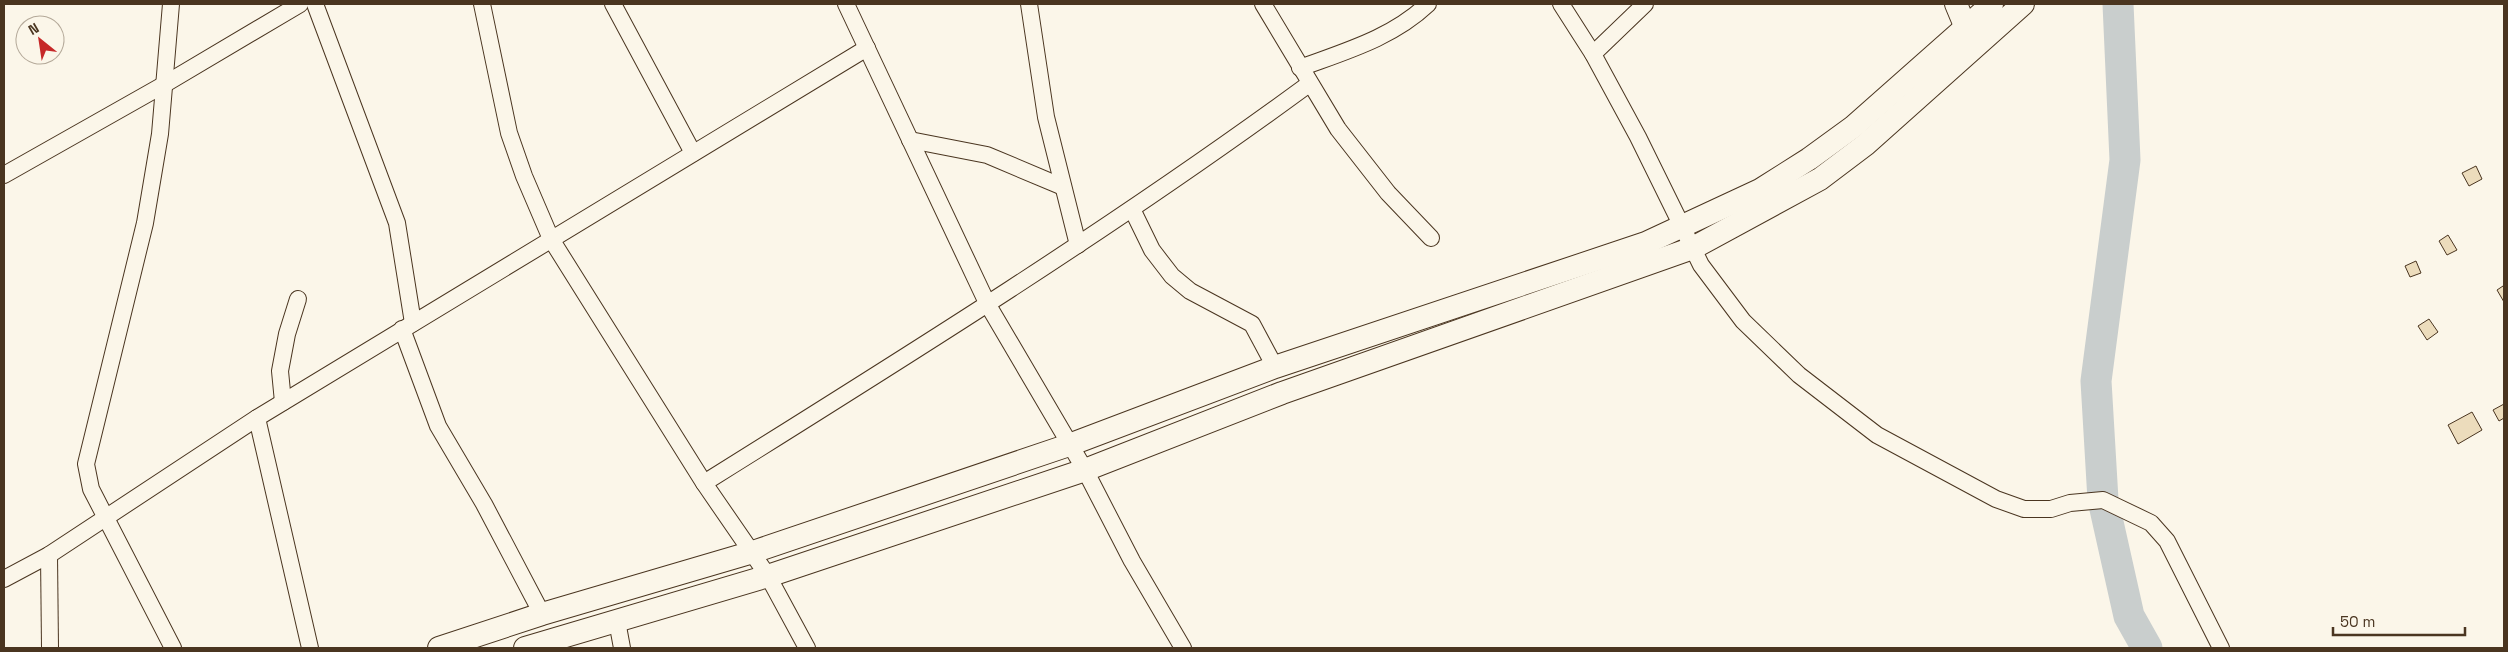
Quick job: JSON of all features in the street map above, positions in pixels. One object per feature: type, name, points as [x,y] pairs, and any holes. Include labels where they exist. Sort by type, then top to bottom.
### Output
[{"type":"main road","points":[[1956,4],[1970,38]]},
{"type":"main road","points":[[525,648],[768,576],[1085,470],[1282,393],[1693,248],[1820,179],[1865,145],[1970,38],[1992,4]]},
{"type":"main road","points":[[438,648],[542,614],[753,552],[1069,445],[1275,367],[1646,243],[1683,228],[1760,190],[1809,159],[1853,128],[1970,38],[2023,4]]},
{"type":"street","points":[[171,4],[160,134],[145,223],[86,464],[91,489],[173,648]]},
{"type":"street","points":[[4,176],[300,4]]},
{"type":"street","points":[[315,4],[397,223],[408,326],[438,426],[484,504],[542,614]]},
{"type":"street","points":[[482,4],[509,133],[524,176],[551,239],[704,483],[753,552],[807,648]]},
{"type":"street","points":[[613,4],[692,153]]},
{"type":"street","points":[[846,4],[988,305],[1085,470],[1132,561],[1183,648]]},
{"type":"street","points":[[1029,4],[1046,118],[1078,245]]},
{"type":"street","points":[[1263,4],[1309,84],[1338,129],[1388,193],[1431,238]]},
{"type":"street","points":[[1300,68],[1374,41],[1411,19],[1428,4]]},
{"type":"street","points":[[1561,4],[1593,54],[1702,266],[1743,321],[1799,375],[1877,435],[1996,499],[2024,509],[2051,508],[2070,503],[2103,500],[2151,523],[2167,542],[2221,648]]},
{"type":"street","points":[[1593,54],[1645,4]]},
{"type":"street","points":[[4,579],[49,556],[257,418],[867,48]]},
{"type":"street","points":[[704,483],[988,305],[1214,154],[1309,84]]},
{"type":"street","points":[[910,140],[986,155],[1063,187]]},
{"type":"street","points":[[1132,209],[1152,250],[1172,276],[1190,292],[1252,324],[1275,367]]},
{"type":"street","points":[[284,402],[280,371],[287,334],[298,299]]},
{"type":"street","points":[[257,418],[310,648]]},
{"type":"street","points":[[49,556],[50,648]]},
{"type":"street","points":[[617,621],[622,648]]},
{"type":"building","points":[[2476,166],[2482,179],[2469,186],[2462,173]]},
{"type":"building","points":[[2448,235],[2457,250],[2447,255],[2439,241]]},
{"type":"building","points":[[2416,261],[2421,273],[2410,277],[2405,266]]},
{"type":"building","points":[[2503,286],[2504,288],[2504,302],[2497,290]]},
{"type":"building","points":[[2429,319],[2438,332],[2427,340],[2418,326]]},
{"type":"building","points":[[2504,404],[2504,418],[2499,421],[2493,410]]},
{"type":"building","points":[[2472,412],[2482,430],[2458,444],[2448,425]]},
{"type":"waterway","points":[[2118,4],[2125,160],[2096,381],[2103,500],[2129,616],[2147,648]]}]
